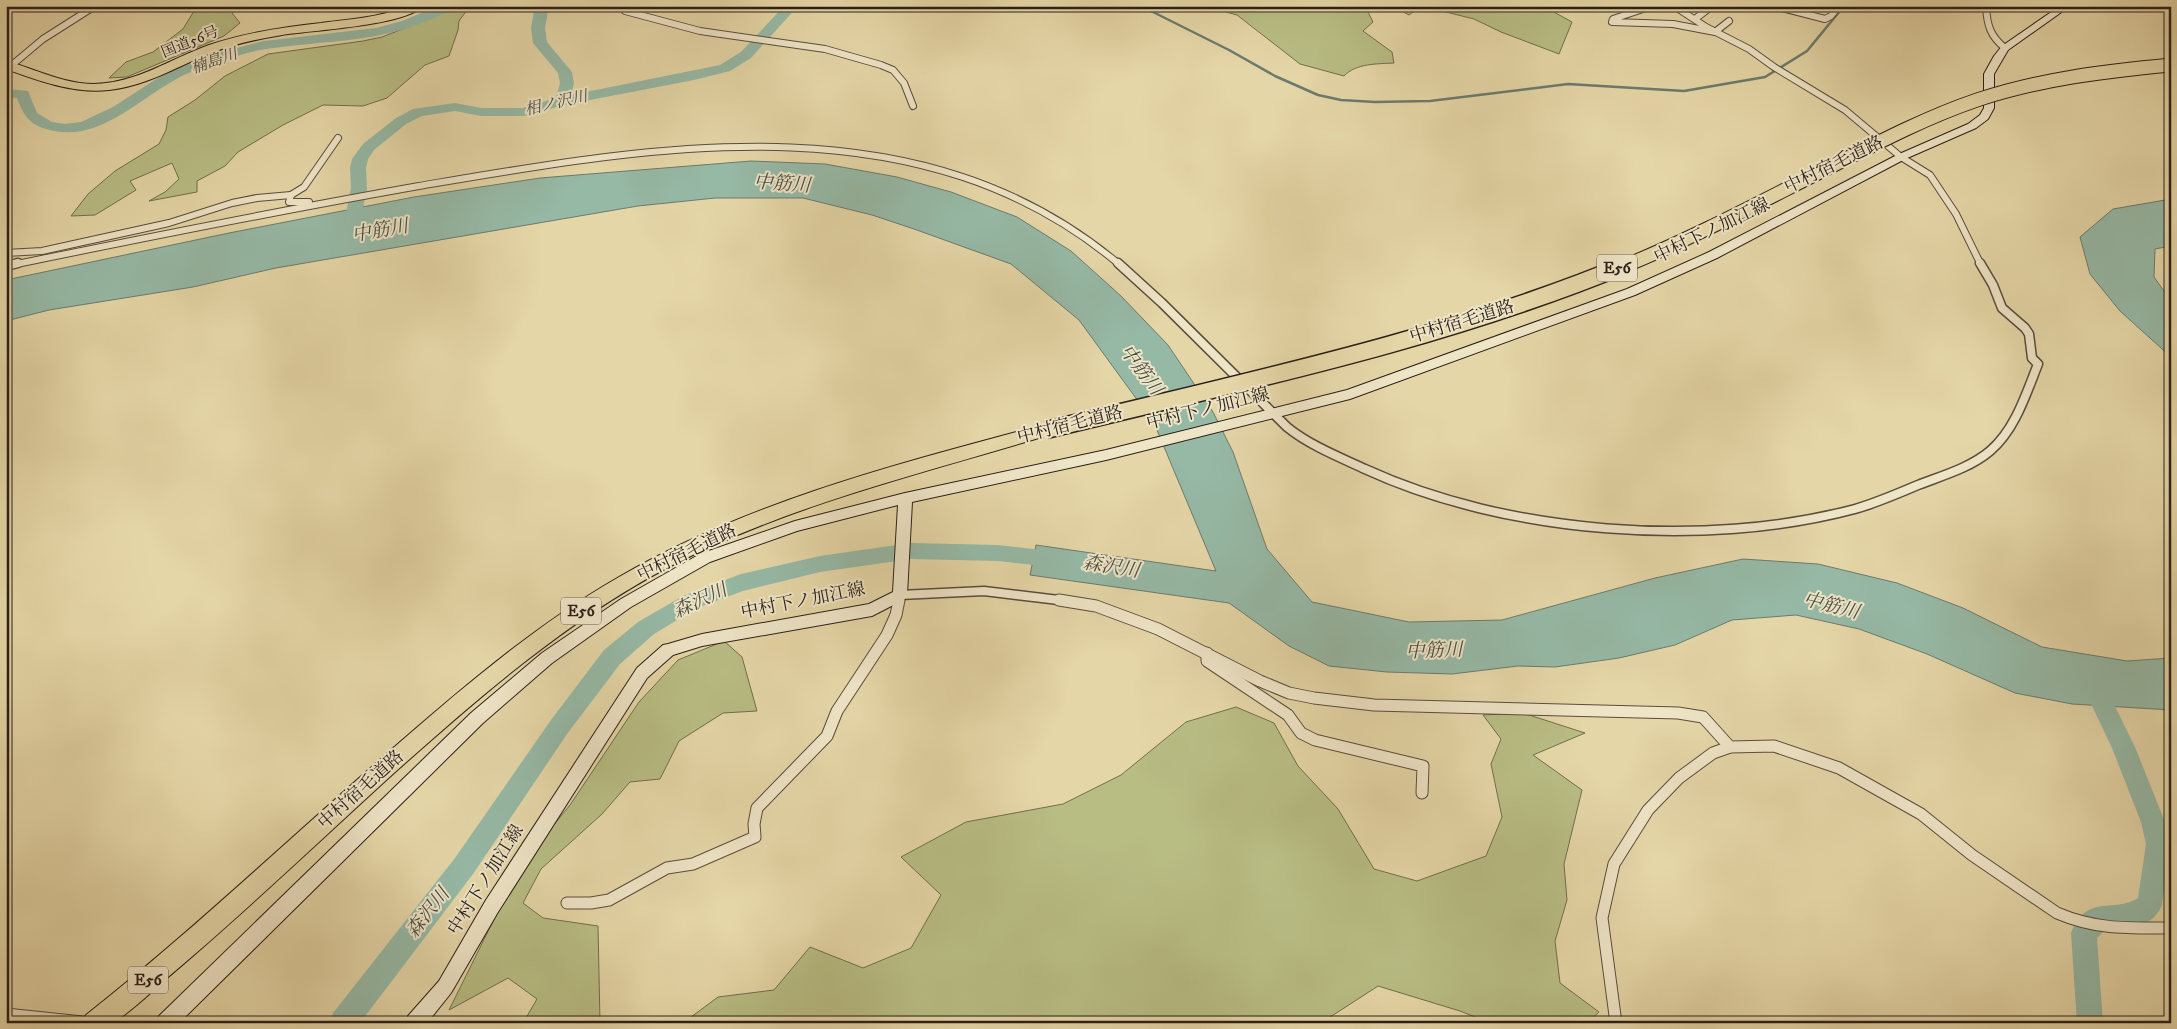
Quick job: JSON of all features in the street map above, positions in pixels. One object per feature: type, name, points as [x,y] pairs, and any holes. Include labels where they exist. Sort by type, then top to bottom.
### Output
[{"type":"highway","name":"国道56号","points":[[8,67],[68,86],[89,89],[106,88],[150,76],[195,55],[244,39],[377,19],[417,6]]},
{"type":"highway","name":"中村宿毛道路","points":[[93,1023],[200,936],[395,759],[475,690],[548,634],[606,595],[688,550],[775,512],[851,485],[1046,430],[1374,348],[1533,300],[1612,271],[1669,247],[1879,142],[1979,100],[2021,88],[2084,76],[2171,65]]},
{"type":"main road","name":"中村下ノ加江線","points":[[166,1023],[477,718],[555,653],[626,603],[704,558],[795,526],[905,498],[1106,454],[1260,418],[1350,394],[1631,292],[1713,255],[1901,157],[1965,130],[1984,117],[1989,108],[1989,74],[1996,58],[2006,48],[2066,6]]},
{"type":"main road","points":[[900,588],[905,498]]},
{"type":"main road","name":"中村下ノ加江線","points":[[415,1023],[445,987],[492,906],[642,673],[668,650],[702,640],[872,610],[900,588]]},
{"type":"street","points":[[8,67],[43,39],[95,6]]},
{"type":"street","points":[[625,6],[625,11],[700,31],[825,49],[893,70],[904,83],[913,106]]},
{"type":"street","points":[[1652,6],[1612,18],[1612,22],[1673,24],[1716,32]]},
{"type":"street","points":[[6,266],[336,202],[508,171],[679,150],[753,146],[802,147],[864,153],[910,162],[984,185],[1068,226],[1151,291],[1236,378],[1275,414],[1287,429],[1368,471],[1437,497],[1508,515],[1574,524],[1658,531],[1722,529],[1802,520],[1868,505],[1939,477],[1988,453],[2012,423],[2038,364],[2032,358],[2029,334],[2025,328],[2002,308],[1993,285],[1974,254],[1956,214],[1930,175],[1901,157],[1846,110],[1774,67],[1749,49],[1716,32],[1674,6]]},
{"type":"street","points":[[1695,19],[1712,6]]},
{"type":"street","points":[[1774,6],[1825,19],[1831,16],[1839,6]]},
{"type":"street","points":[[1986,6],[1987,25],[1990,34],[1995,41],[2006,48]]},
{"type":"street","points":[[1716,32],[1729,21]]},
{"type":"street","points":[[6,253],[42,251],[169,223],[232,203],[257,198],[291,195],[304,187],[338,138]]},
{"type":"street","points":[[291,195],[291,203],[331,199],[336,202]]},
{"type":"street","points":[[566,903],[591,903],[609,900],[667,868],[693,864],[755,836],[754,824],[757,808],[827,736],[837,710],[887,635],[896,615],[900,588],[984,591],[1036,596],[1096,606],[1158,629],[1260,681],[1288,693],[1314,698],[1374,705],[1678,713],[1703,717],[1730,747]]},
{"type":"street","points":[[1207,653],[1207,661],[1288,716],[1301,733],[1315,740],[1423,766],[1422,792]]},
{"type":"street","points":[[1616,1023],[1602,918],[1614,864],[1648,810],[1679,778],[1713,753],[1730,747],[1754,744],[1774,746],[1839,768],[1921,814],[1972,854],[2058,913],[2071,919],[2109,928],[2171,928]]},
{"type":"street","points":[[6,1014],[93,1023]]},
{"type":"green space","points":[[197,6],[245,6],[232,13],[240,23],[224,36],[127,77],[109,78],[126,62],[153,52],[183,29]]},
{"type":"green space","points":[[470,6],[459,21],[458,30],[449,56],[425,65],[387,98],[363,106],[323,105],[283,125],[238,152],[225,166],[197,181],[197,192],[149,201],[165,192],[179,179],[172,163],[130,181],[136,190],[95,215],[71,216],[88,194],[115,171],[159,144],[166,130],[168,117],[195,100],[225,76],[268,54],[382,37],[451,10]]},
{"type":"green space","points":[[1214,6],[1365,6],[1373,22],[1363,31],[1392,52],[1394,63],[1361,66],[1344,76],[1300,64],[1237,15],[1219,10]]},
{"type":"green space","points":[[1392,6],[1543,6],[1572,22],[1559,54],[1501,32],[1474,19],[1442,11],[1417,9],[1409,15]]},
{"type":"green space","points":[[724,641],[742,657],[757,711],[723,713],[679,741],[660,779],[630,782],[602,814],[541,869],[523,903],[543,918],[598,926],[600,1023],[523,1023],[537,999],[508,978],[449,1010],[521,865],[570,805],[639,702],[678,660]]},
{"type":"green space","points":[[1236,707],[1274,723],[1298,766],[1338,809],[1374,869],[1417,881],[1486,856],[1502,817],[1491,764],[1501,739],[1483,715],[1523,713],[1585,733],[1533,755],[1582,790],[1564,864],[1567,900],[1555,941],[1560,983],[1599,1012],[1587,1023],[1490,1023],[1460,1011],[1378,986],[1321,1023],[683,1023],[718,997],[774,990],[810,947],[863,968],[911,948],[941,895],[901,857],[966,822],[1063,804],[1121,775],[1186,722]]},
{"type":"water","name":"中筋川","points":[[751,161],[825,164],[897,177],[951,192],[1017,217],[1071,251],[1121,296],[1168,345],[1213,412],[1233,452],[1267,549],[1312,602],[1409,622],[1502,620],[1655,578],[1743,559],[1818,564],[1897,583],[1963,608],[2042,647],[2127,661],[2171,658],[2171,710],[2072,704],[2015,693],[1927,654],[1859,629],[1796,615],[1732,620],[1675,645],[1619,658],[1555,667],[1518,666],[1452,674],[1387,672],[1329,666],[1289,646],[1229,603],[1030,575],[1036,545],[1216,571],[1154,423],[1079,320],[1011,264],[872,215],[803,198],[715,198],[638,206],[276,268],[193,287],[49,310],[6,321],[6,280],[229,233],[414,197],[540,178]]},
{"type":"water","points":[[2171,199],[2171,246],[2155,249],[2154,277],[2171,301],[2171,357],[2120,311],[2090,274],[2080,237],[2113,209]]},
{"type":"waterway","name":"楠島川","points":[[6,93],[23,94],[31,115],[47,125],[65,129],[83,127],[119,110],[169,77],[223,56],[264,45],[376,32],[407,24],[449,6]]},
{"type":"waterway","name":"楠島川","points":[[542,6],[538,28],[540,43],[565,72],[567,83],[562,101]]},
{"type":"waterway","name":"相ノ沢川","points":[[562,101],[694,76],[725,68],[746,55],[792,6]]},
{"type":"waterway","points":[[1141,6],[1229,50],[1275,76],[1318,95],[1341,100],[1375,102],[1430,101],[1568,84],[1684,91],[1765,77],[1807,51],[1844,6]]},
{"type":"waterway","name":"相ノ沢川","points":[[350,234],[359,188],[358,168],[360,159],[368,147],[401,121],[418,112],[455,107],[481,112],[524,112],[562,101]]},
{"type":"waterway","name":"森沢川","points":[[343,1023],[464,866],[559,727],[612,657],[646,628],[690,602],[741,583],[820,564],[911,551],[998,553],[1061,560]]},
{"type":"waterway","points":[[2090,1023],[2084,933],[2099,918],[2136,914],[2149,905],[2158,844],[2153,822],[2123,747],[2094,687]]}]
